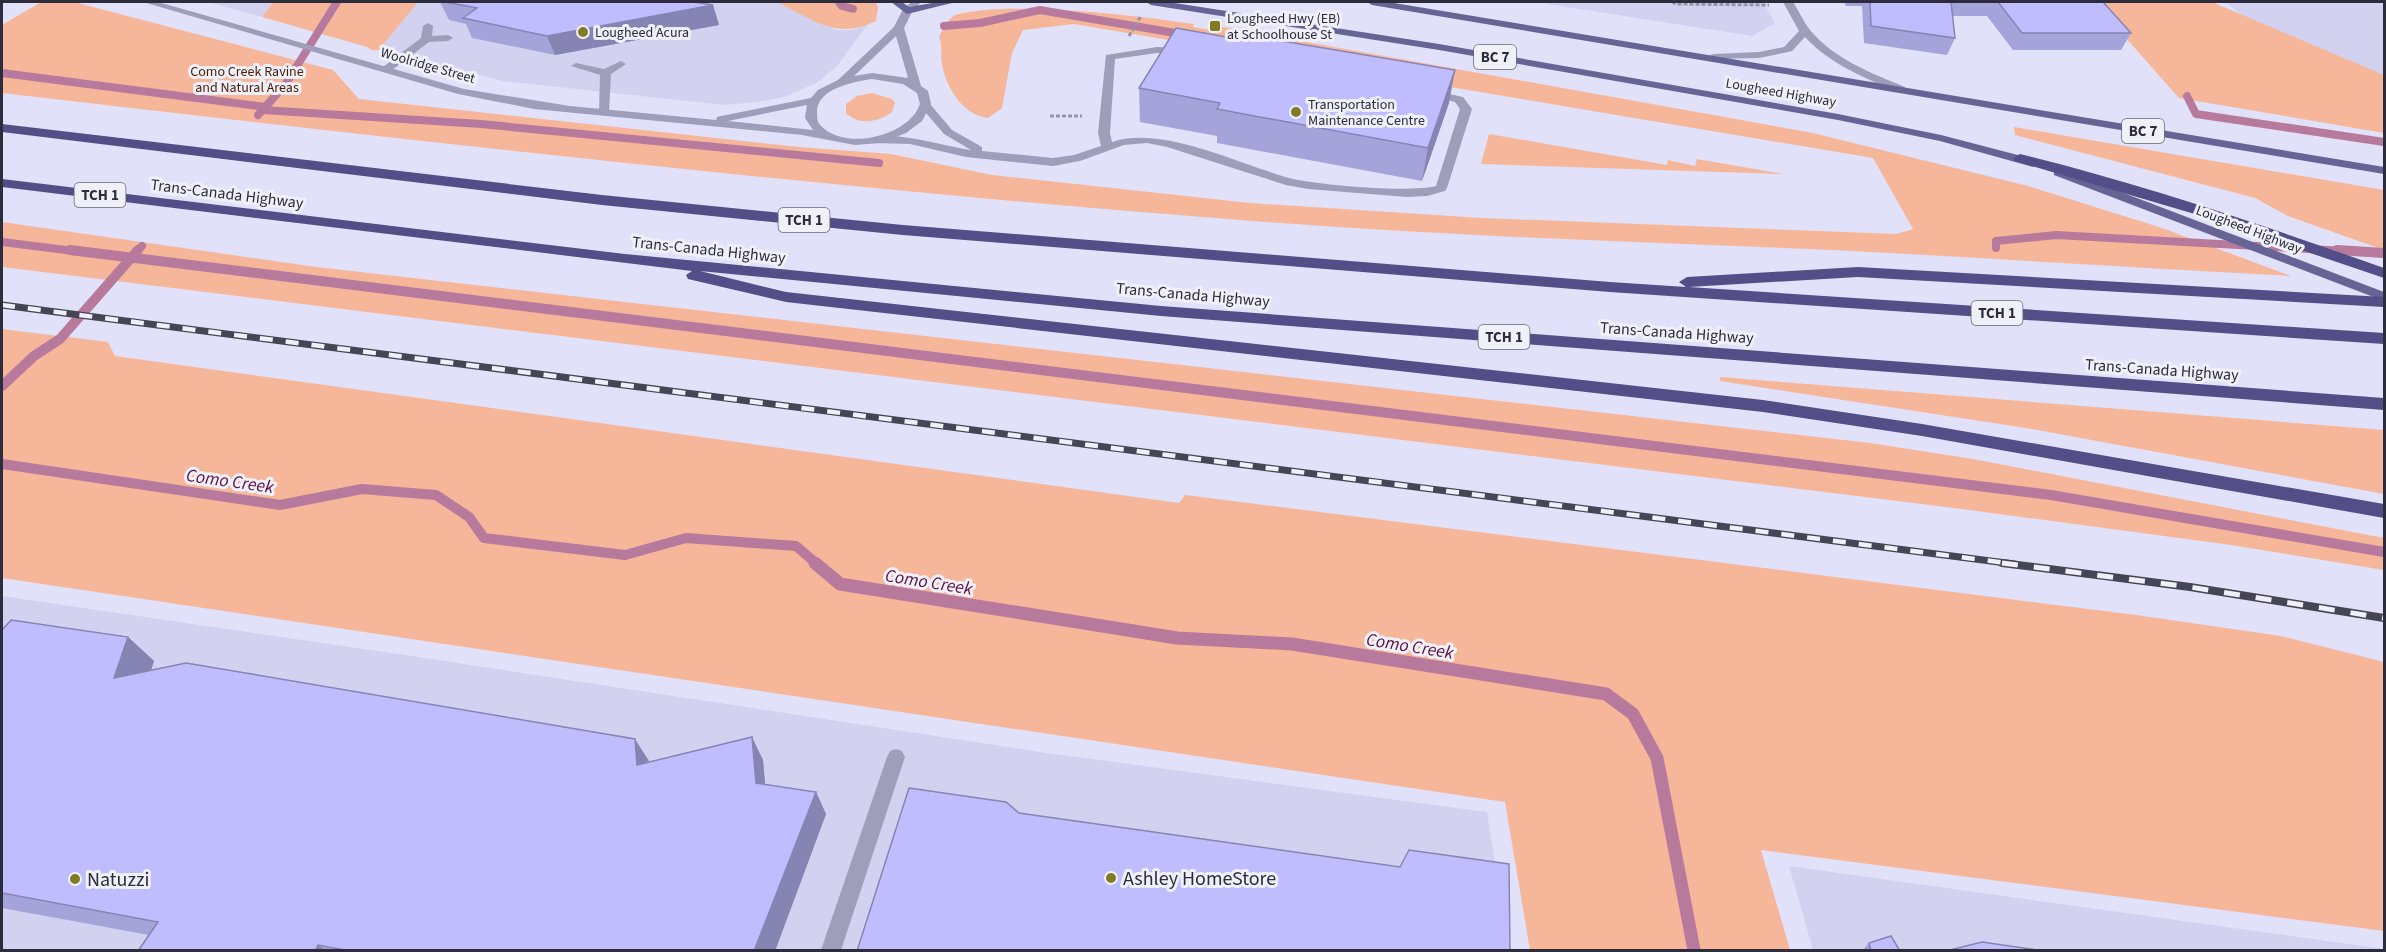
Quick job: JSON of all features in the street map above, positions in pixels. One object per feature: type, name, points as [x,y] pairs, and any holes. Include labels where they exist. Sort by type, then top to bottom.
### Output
[{"type":"highway","name":"TCH 1","points":[[2,128],[602,200],[856,225],[1610,287],[2385,339]]},
{"type":"highway","points":[[2020,158],[2158,196],[2385,273]]},
{"type":"highway","name":"Trans-Canada Highway","points":[[2,183],[625,259],[1161,311],[2385,404]]},
{"type":"highway","points":[[625,259],[786,297],[1763,406],[1922,430],[2385,511]]},
{"type":"highway","points":[[1610,287],[1858,272],[2385,302]]},
{"type":"main road","points":[[896,2],[907,11],[951,2]]},
{"type":"main road","name":"Lougheed Highway","points":[[1151,2],[1439,47],[1838,117],[1941,138],[2020,158],[2385,297]]},
{"type":"main road","name":"Lougheed Highway","points":[[1372,2],[1714,57],[2385,171]]},
{"type":"street","name":"Woolridge Street","points":[[148,2],[493,99],[806,132],[846,140],[910,141],[953,150],[1044,162],[1062,161],[1123,141],[1155,140],[1290,182],[1407,193],[1427,192],[1442,188],[1466,112],[1466,106],[1459,99],[1417,91]]},
{"type":"street","points":[[840,83],[899,28],[907,11],[916,2]]},
{"type":"street","points":[[1789,3],[1805,31],[1838,60],[1858,72],[1901,89]]},
{"type":"street","points":[[426,39],[428,26]]},
{"type":"street","points":[[899,28],[916,85]]},
{"type":"street","points":[[1714,57],[1759,55],[1788,49],[1805,31]]},
{"type":"street","points":[[387,69],[426,39],[448,38]]},
{"type":"street","points":[[1107,147],[1104,132],[1110,57],[1166,50],[1199,54]]},
{"type":"street","points":[[576,66],[606,73],[621,64]]},
{"type":"street","points":[[603,112],[606,73]]},
{"type":"street","points":[[833,137],[819,130],[811,121],[810,111],[815,100],[825,90],[840,83],[872,76],[904,79],[922,91],[927,106],[956,138],[992,156]]},
{"type":"street","name":"Woolridge Street","points":[[706,122],[815,100]]},
{"type":"street","points":[[874,140],[894,135],[910,127],[921,117],[927,106]]},
{"type":"street","points":[[831,951],[896,757]]},
{"type":"path","points":[[1672,2],[1676,4],[1789,3]]},
{"type":"path","points":[[1130,33],[1141,16]]},
{"type":"path","points":[[1050,116],[1089,116]]},
{"type":"shaded area","points":[[208,2],[273,2],[262,17]]},
{"type":"shaded area","points":[[418,2],[776,2],[836,30],[852,30],[867,25],[837,66],[816,83],[784,97],[724,105],[503,81],[379,50]]},
{"type":"shaded area","points":[[1535,2],[1763,2],[1775,23],[1752,36]]},
{"type":"shaded area","points":[[2226,2],[2384,2],[2384,80],[2297,63]]},
{"type":"shaded area","points":[[2,596],[1047,753],[1487,812],[1508,950],[2,950]]},
{"type":"shaded area","points":[[1789,866],[2384,949],[2384,950],[1813,950]]},
{"type":"green space","points":[[41,2],[74,2],[333,70],[359,99],[799,147],[891,154],[992,175],[1250,203],[1482,218],[1897,234],[1913,229],[1873,158],[1074,24],[1023,30],[1012,53],[1002,108],[988,118],[971,112],[952,91],[944,73],[939,37],[947,22],[955,15],[1005,9],[1072,10],[1194,24],[1193,27],[1217,31],[1220,26],[1813,133],[2028,186],[2162,228],[2291,276],[1853,251],[1328,227],[783,179],[2,93],[2,25]]},
{"type":"green space","name":"Como Creek Ravine and Natural Areas","points":[[273,2],[418,2],[379,50],[372,50],[262,17]]},
{"type":"green space","points":[[776,2],[876,2],[878,8],[876,21],[848,29],[814,21]]},
{"type":"green space","points":[[2094,2],[2212,2],[2384,75],[2384,133],[2179,98]]},
{"type":"green space","points":[[872,93],[892,99],[895,103],[892,112],[869,121],[857,120],[846,113],[846,104],[857,96]]},
{"type":"green space","points":[[2014,127],[2384,190],[2384,250],[2288,216],[2255,198],[2015,135]]},
{"type":"green space","points":[[1489,134],[1667,165],[1668,160],[1695,166],[1697,159],[1783,174],[1481,164]]},
{"type":"green space","points":[[2,222],[316,267],[1870,443],[1973,459],[2384,538],[2384,570],[2231,545],[1962,509],[2,267]]},
{"type":"green space","points":[[2,329],[108,342],[115,356],[1179,503],[1185,495],[2136,615],[2281,636],[2384,662],[2384,931],[1761,850],[1790,950],[1530,950],[1505,802],[2,578]]},
{"type":"green space","points":[[1720,377],[2384,430],[2384,494],[2026,428],[1720,381]]},
{"type":"building","points":[[445,2],[694,2],[713,5],[547,36],[463,18],[477,8]]},
{"type":"building","points":[[1870,2],[1951,2],[1955,38],[1871,26]]},
{"type":"building","points":[[1998,2],[2103,2],[2131,33],[2022,33]]},
{"type":"building","points":[[1176,28],[1243,40],[1246,35],[1455,70],[1428,148],[1217,109],[1220,103],[1139,88]]},
{"type":"building","points":[[11,620],[128,637],[114,678],[186,663],[635,739],[637,765],[752,737],[756,783],[816,792],[754,951],[350,951],[318,945],[315,951],[138,951],[158,922],[2,893],[2,630]]},
{"type":"building","name":"Ashley HomeStore","points":[[909,788],[1006,802],[1019,813],[1400,867],[1409,850],[1509,864],[1510,951],[857,951]]},
{"type":"building","points":[[1891,936],[1900,951],[1871,951],[1869,943]]},
{"type":"building","points":[[1982,942],[2045,951],[1946,951]]},
{"type":"waterway","name":"Como Creek","points":[[258,115],[285,85],[337,2]]},
{"type":"waterway","points":[[839,2],[842,6],[853,9]]},
{"type":"waterway","points":[[944,26],[980,23],[1040,10],[1187,35]]},
{"type":"waterway","points":[[2,73],[265,107]]},
{"type":"waterway","points":[[2187,96],[2196,114],[2384,142]]},
{"type":"waterway","points":[[263,110],[481,124],[879,163]]},
{"type":"waterway","points":[[1996,248],[1996,241],[2056,235],[2364,252]]},
{"type":"waterway","points":[[2,242],[82,252]]},
{"type":"waterway","name":"Como Creek","points":[[137,252],[142,246]]},
{"type":"waterway","points":[[70,250],[131,258]]},
{"type":"waterway","name":"Como Creek","points":[[131,258],[138,250]]},
{"type":"waterway","points":[[2337,250],[2384,253]]},
{"type":"waterway","name":"Como Creek","points":[[2,386],[34,356],[60,339],[131,258]]},
{"type":"waterway","points":[[131,258],[2051,495],[2384,552]]},
{"type":"waterway","name":"Como Creek","points":[[2,464],[280,505],[362,489],[436,495],[469,517],[484,538],[625,555],[686,538],[796,546],[817,564]]},
{"type":"waterway","name":"Como Creek","points":[[815,563],[840,584],[1177,638],[1292,644],[1606,694],[1633,714],[1657,758],[1694,950]]},
{"type":"railway","points":[[2,305],[2014,564]]},
{"type":"railway","points":[[2002,563],[2190,587],[2384,618]]},
{"type":"place","name":"Lougheed Hwy (EB) at Schoolhouse St","points":[[1215,26]]},
{"type":"place","name":"Lougheed Acura","points":[[583,32]]},
{"type":"place","name":"Transportation Maintenance Centre","points":[[1296,112]]},
{"type":"place","name":"Ashley HomeStore","points":[[1111,878]]},
{"type":"place","name":"Natuzzi","points":[[75,879]]}]
